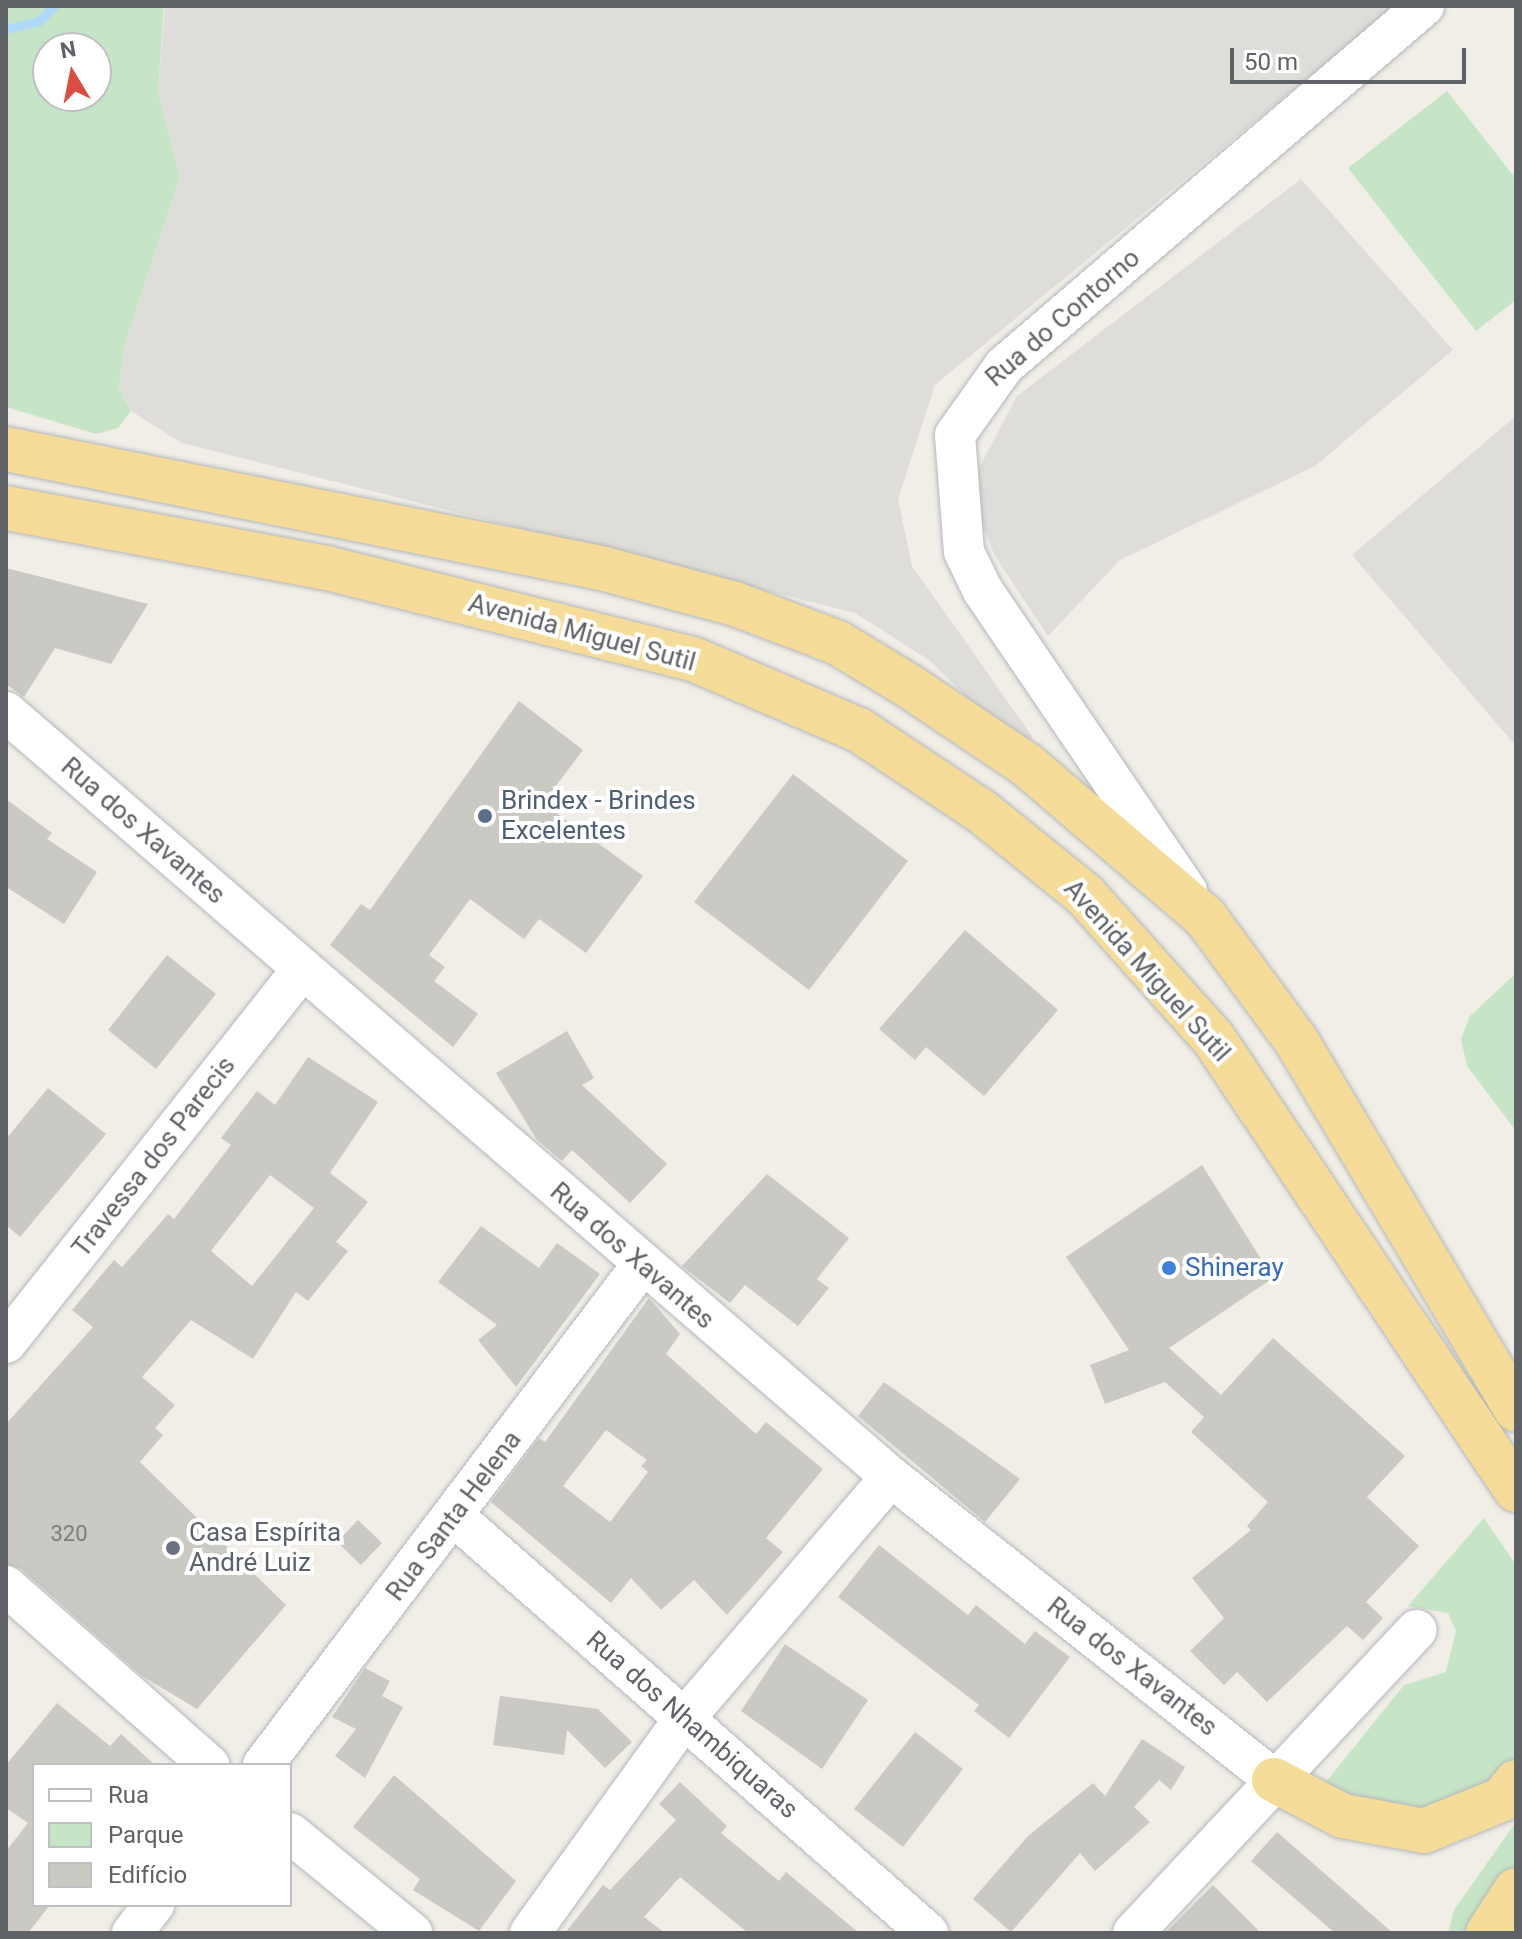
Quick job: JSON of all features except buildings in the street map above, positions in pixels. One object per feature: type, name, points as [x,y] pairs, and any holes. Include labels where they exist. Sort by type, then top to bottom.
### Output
[{"type":"highway","points":[[6,449],[601,568],[735,604],[838,643],[1027,765],[1205,917],[1297,1042],[1516,1410]]},
{"type":"highway","name":"Avenida Miguel Sutil","points":[[6,508],[327,568],[693,659],[859,730],[981,811],[1085,895],[1213,1038],[1516,1490]]},
{"type":"highway","points":[[1465,1328],[1516,1384]]},
{"type":"highway","points":[[1274,1780],[1343,1816],[1424,1831],[1503,1799],[1516,1782]]},
{"type":"highway","points":[[1488,1933],[1516,1890]]},
{"type":"street","name":"Rua do Contorno","points":[[1205,917],[983,591],[964,552],[955,435],[1004,366],[1424,6]]},
{"type":"street","name":"Rua dos Xavantes","points":[[6,712],[642,1265],[891,1477],[1274,1780]]},
{"type":"street","name":"Travessa dos Parecis","points":[[6,1343],[302,969]]},
{"type":"street","name":"Rua Santa Helena","points":[[265,1763],[455,1517],[642,1265]]},
{"type":"street","points":[[530,1933],[684,1719],[891,1477]]},
{"type":"street","name":"Rua dos Nhambiquaras","points":[[455,1517],[928,1933]]},
{"type":"street","points":[[6,1586],[207,1763]]},
{"type":"street","points":[[1133,1933],[1417,1630]]},
{"type":"street","points":[[292,1835],[412,1933]]},
{"type":"street","points":[[132,1933],[152,1907]]},
{"type":"shaded area","points":[[165,6],[1395,6],[935,385],[898,499],[912,566],[1032,736],[1022,751],[929,660],[855,613],[182,443],[131,411],[119,389],[124,348],[180,178],[158,92]]},
{"type":"shaded area","points":[[1301,179],[1453,350],[1315,466],[1120,560],[1048,636],[995,556],[975,507],[980,466],[1017,396]]},
{"type":"shaded area","points":[[1516,416],[1516,746],[1352,555]]},
{"type":"green space","points":[[6,6],[164,6],[158,92],[180,177],[124,348],[119,389],[131,411],[118,428],[96,434],[6,407]]},
{"type":"green space","points":[[1447,91],[1516,179],[1516,300],[1476,331],[1348,168]]},
{"type":"green space","points":[[1516,973],[1516,1131],[1467,1066],[1461,1039],[1470,1016]]},
{"type":"green space","points":[[1484,1518],[1516,1565],[1516,1764],[1421,1820],[1322,1787],[1404,1685],[1446,1672],[1456,1631],[1448,1613],[1408,1606]]},
{"type":"green space","points":[[1516,1822],[1516,1872],[1473,1933],[1448,1933],[1454,1910]]},
{"type":"waterway","points":[[6,29],[39,21],[54,6]]},
{"type":"place","name":"Brindex - Brindes Excelentes","points":[[485,816]]},
{"type":"place","name":"Shineray","points":[[1169,1268]]},
{"type":"place","name":"Casa Espírita André Luiz","points":[[173,1548]]}]
